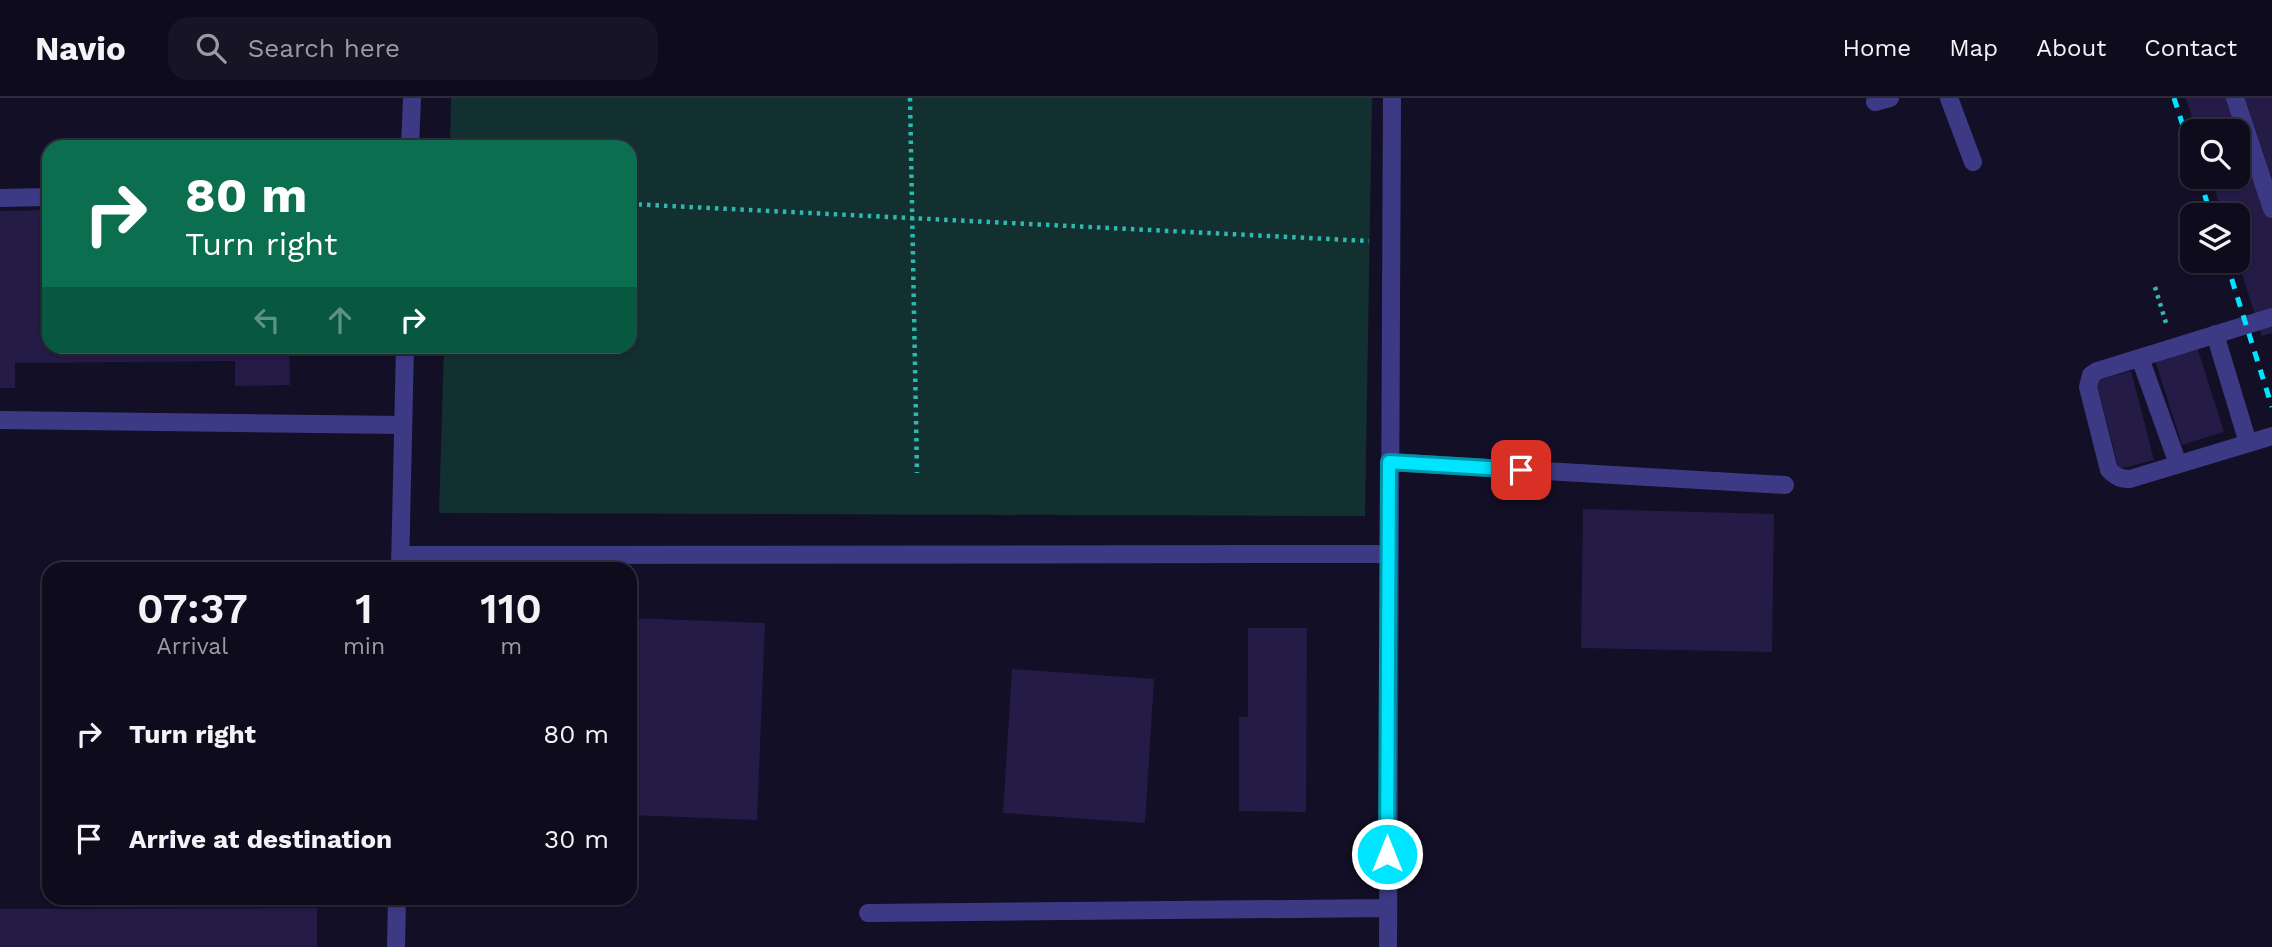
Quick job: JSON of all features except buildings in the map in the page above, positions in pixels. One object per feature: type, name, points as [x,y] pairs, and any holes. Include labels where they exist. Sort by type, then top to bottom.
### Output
[{"type":"street","points":[[410,140],[412,98]]},
{"type":"street","points":[[1388,947],[1392,98]]},
{"type":"street","points":[[1949,98],[1973,162]]},
{"type":"street","points":[[2235,98],[2272,209]]},
{"type":"street","points":[[0,198],[42,197]]},
{"type":"street","points":[[2272,317],[2097,371],[2091,375],[2089,381],[2090,397],[2109,470],[2114,476],[2130,479],[2272,436]]},
{"type":"street","points":[[2216,334],[2248,443]]},
{"type":"street","points":[[405,354],[400,562],[1389,554]]},
{"type":"street","points":[[2140,358],[2178,464]]},
{"type":"street","points":[[0,420],[403,425]]},
{"type":"street","points":[[1389,462],[1786,485]]},
{"type":"street","points":[[396,947],[397,905]]},
{"type":"street","points":[[868,913],[1387,908]]},
{"type":"path","points":[[910,98],[917,473]]},
{"type":"path","points":[[637,204],[1391,242]]},
{"type":"path","points":[[2155,287],[2174,347]]},
{"type":"green space","points":[[451,98],[1372,98],[1365,516],[439,513],[444,354],[637,354],[637,140],[450,140]]},
{"type":"railway","points":[[2174,98],[2181,119]]},
{"type":"railway","points":[[2203,189],[2207,203]]},
{"type":"railway","points":[[2230,273],[2272,407]]},
{"type":"route","points":[[1387,854],[1389,462],[1521,470]]}]
